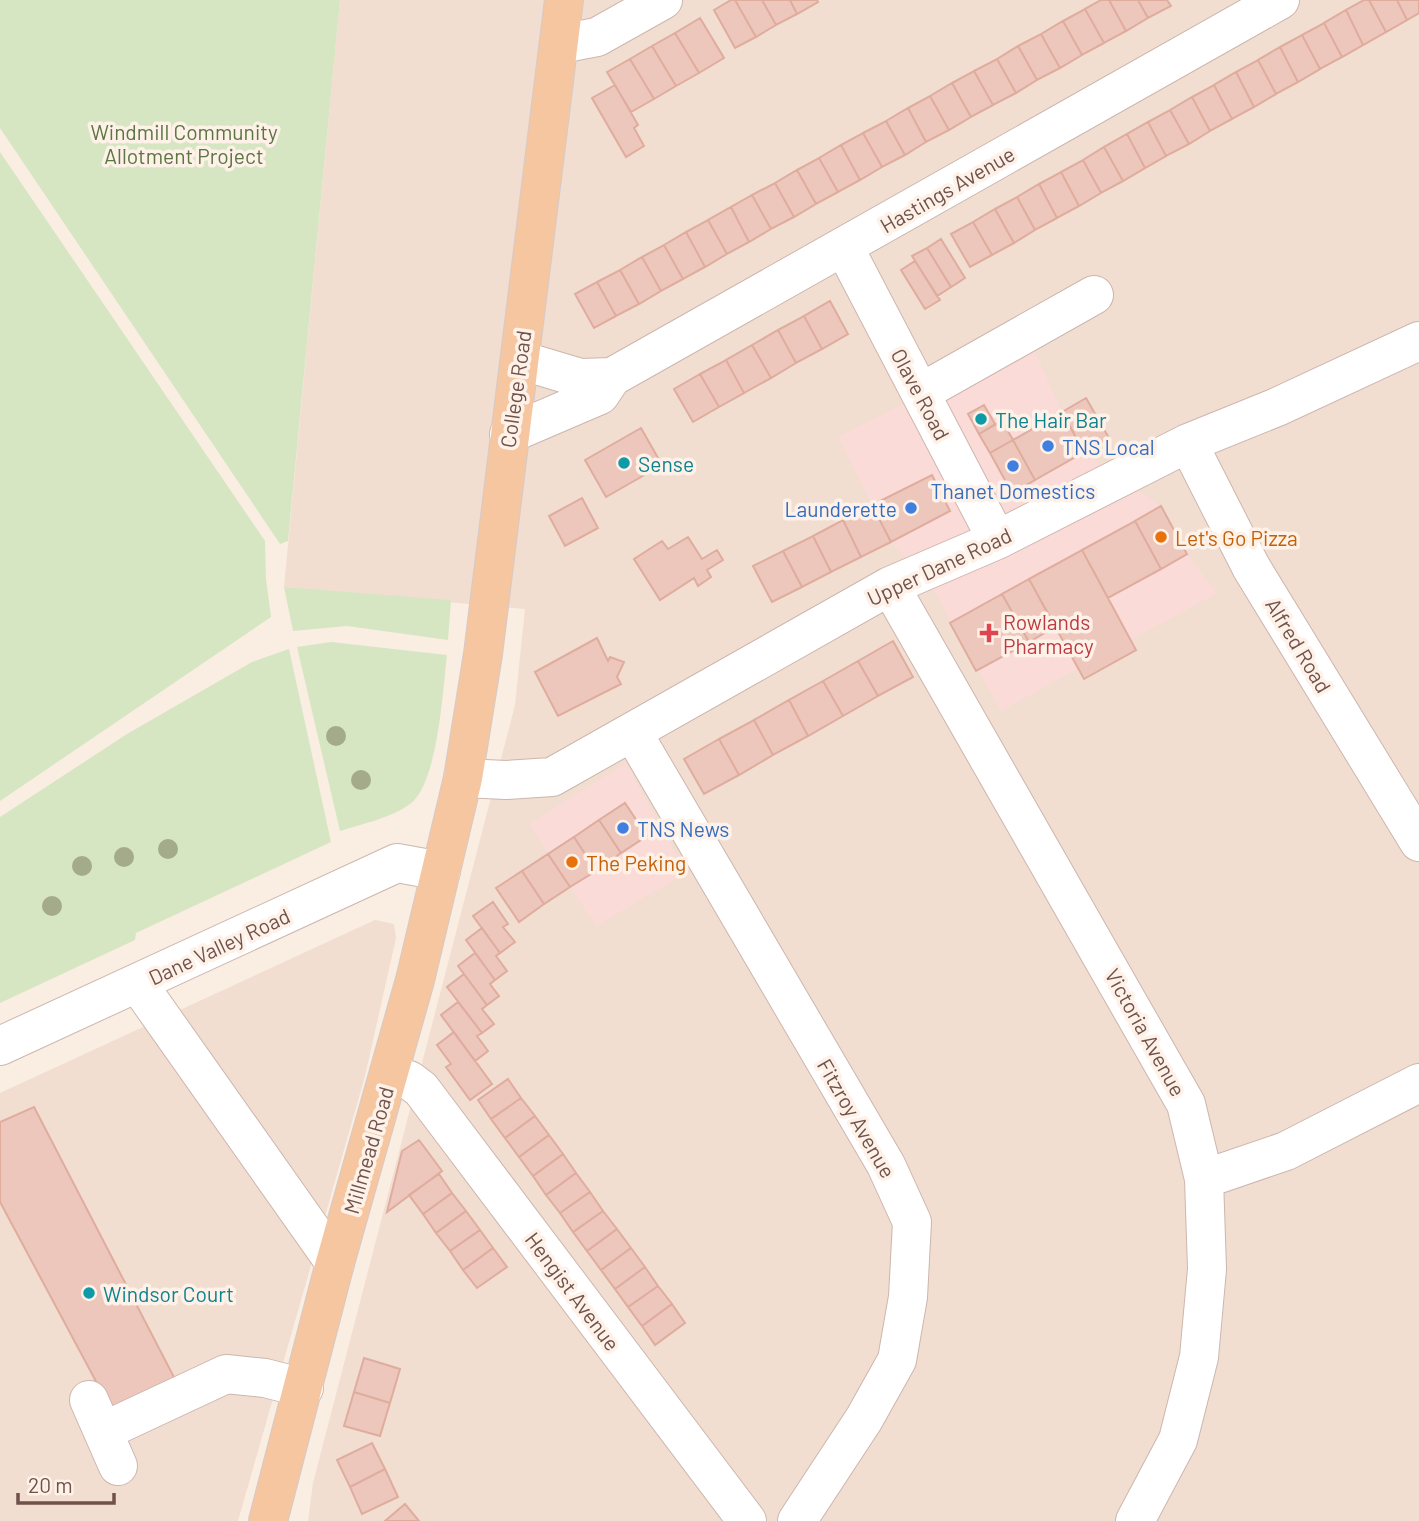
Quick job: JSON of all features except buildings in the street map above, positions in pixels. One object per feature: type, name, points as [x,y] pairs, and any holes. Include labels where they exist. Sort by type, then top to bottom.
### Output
[{"type":"main road","name":"College Road","points":[[463,778],[483,654],[564,0]]},
{"type":"main road","name":"Millmead Road","points":[[268,1521],[335,1263],[390,1074],[463,778]]},
{"type":"street","points":[[560,44],[597,37],[663,0]]},
{"type":"street","name":"Hastings Avenue","points":[[509,434],[600,395],[612,377],[1280,0]]},
{"type":"street","name":"Olave Road","points":[[844,247],[997,540]]},
{"type":"street","points":[[920,393],[1094,295]]},
{"type":"street","name":"Upper Dane Road","points":[[463,778],[506,780],[552,777],[633,733],[772,650],[890,586],[997,540],[1188,443],[1277,407],[1419,341]]},
{"type":"street","name":"Hastings Avenue","points":[[520,360],[580,378],[612,377]]},
{"type":"street","name":"Alfred Road","points":[[1188,443],[1251,567],[1419,842]]},
{"type":"street","name":"Victoria Avenue","points":[[890,586],[1186,1104],[1204,1180],[1207,1269],[1199,1357],[1178,1440],[1135,1521]]},
{"type":"street","name":"Fitzroy Avenue","points":[[633,733],[887,1165],[912,1222],[908,1297],[897,1360],[864,1419],[797,1521]]},
{"type":"street","name":"Dane Valley Road","points":[[0,1046],[397,863],[441,871]]},
{"type":"street","points":[[138,984],[335,1263]]},
{"type":"street","name":"Hengist Avenue","points":[[390,1074],[409,1080],[421,1089],[747,1521]]},
{"type":"street","points":[[1204,1180],[1286,1151],[1419,1083]]},
{"type":"street","points":[[118,1466],[96,1416],[226,1374],[265,1378],[304,1388]]},
{"type":"shaded area","points":[[340,0],[1419,0],[1419,1521],[308,1521],[313,1483],[515,705],[525,609],[284,587]]},
{"type":"shaded area","points":[[1030,341],[1062,412],[1084,452],[1161,506],[1187,554],[1217,593],[1001,711],[936,594],[891,542],[838,437]]},
{"type":"shaded area","points":[[626,763],[686,873],[596,926],[529,824]]},
{"type":"shaded area","points":[[375,920],[394,924],[396,938],[365,1076],[238,1521],[0,1521],[0,1093]]},
{"type":"green space","name":"Windmill Community Allotment Project","points":[[0,0],[340,0],[288,541],[280,544],[0,128]]},
{"type":"green space","points":[[0,152],[265,541],[271,617],[0,801]]},
{"type":"green space","points":[[284,587],[451,600],[448,640],[347,626],[293,631]]},
{"type":"green space","points":[[331,642],[447,655],[438,734],[427,777],[419,793],[410,804],[394,813],[340,831],[297,647]]},
{"type":"green space","points":[[289,649],[331,842],[136,933],[135,940],[0,1003],[0,817],[127,734],[252,662]]},
{"type":"place","name":"The Hair Bar","points":[[981,419]]},
{"type":"place","name":"TNS Local","points":[[1048,446]]},
{"type":"place","name":"Sense","points":[[624,463]]},
{"type":"place","name":"Thanet Domestics","points":[[1013,466]]},
{"type":"place","name":"Launderette","points":[[911,508]]},
{"type":"place","name":"Let's Go Pizza","points":[[1161,537]]},
{"type":"place","name":"Rowlands Pharmacy","points":[[989,633]]},
{"type":"place","name":"TNS News","points":[[623,828]]},
{"type":"place","name":"The Peking","points":[[572,862]]},
{"type":"place","name":"Windsor Court","points":[[89,1293]]}]
